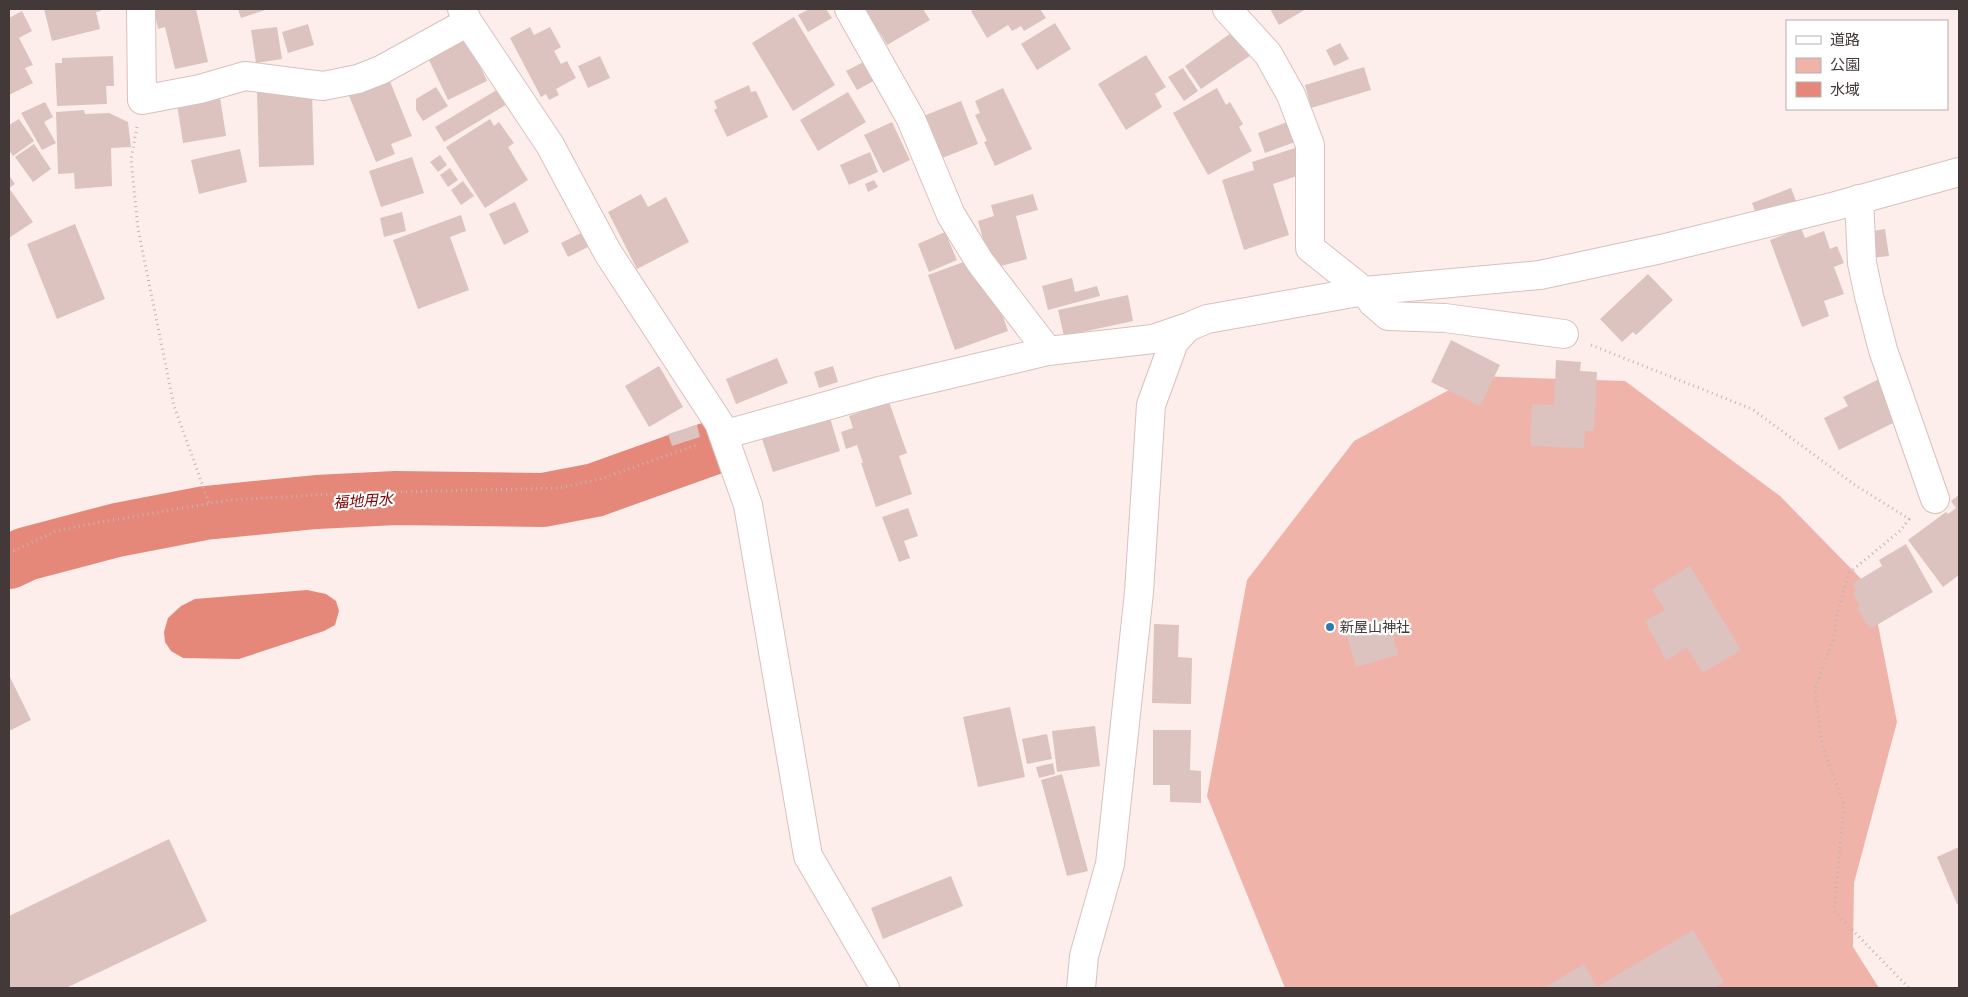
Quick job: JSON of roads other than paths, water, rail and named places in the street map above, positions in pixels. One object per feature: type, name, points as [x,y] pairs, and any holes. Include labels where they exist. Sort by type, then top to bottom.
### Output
[{"type":"street","points":[[141,9],[142,100],[200,89],[244,76],[323,86],[358,79],[381,70],[465,15],[550,145],[608,253],[719,423],[748,506],[808,856],[885,988]]},
{"type":"street","points":[[849,9],[911,119],[951,216],[980,262],[1048,351]]},
{"type":"street","points":[[1227,9],[1268,54],[1291,95],[1310,145],[1310,248],[1364,291],[1373,303],[1388,316],[1445,318],[1564,334]]},
{"type":"street","points":[[723,435],[883,390],[1048,351],[1153,339],[1207,319],[1364,291],[1540,275],[1621,259],[1959,172]]},
{"type":"street","points":[[1859,199],[1862,263],[1869,296],[1883,350],[1934,499]]},
{"type":"street","points":[[1081,988],[1084,956],[1110,864],[1139,592],[1151,405],[1174,342],[1188,327]]},
{"type":"water","points":[[307,590],[326,594],[336,601],[339,611],[335,625],[324,631],[239,659],[183,658],[171,651],[165,642],[164,632],[168,618],[181,606],[195,599]]},
{"type":"waterway","name":"福地用水","points":[[9,562],[26,554],[117,530],[205,513],[316,502],[396,498],[543,500],[595,490],[715,447]]},
{"type":"place","name":"新屋山神社","points":[[1330,627]]}]
